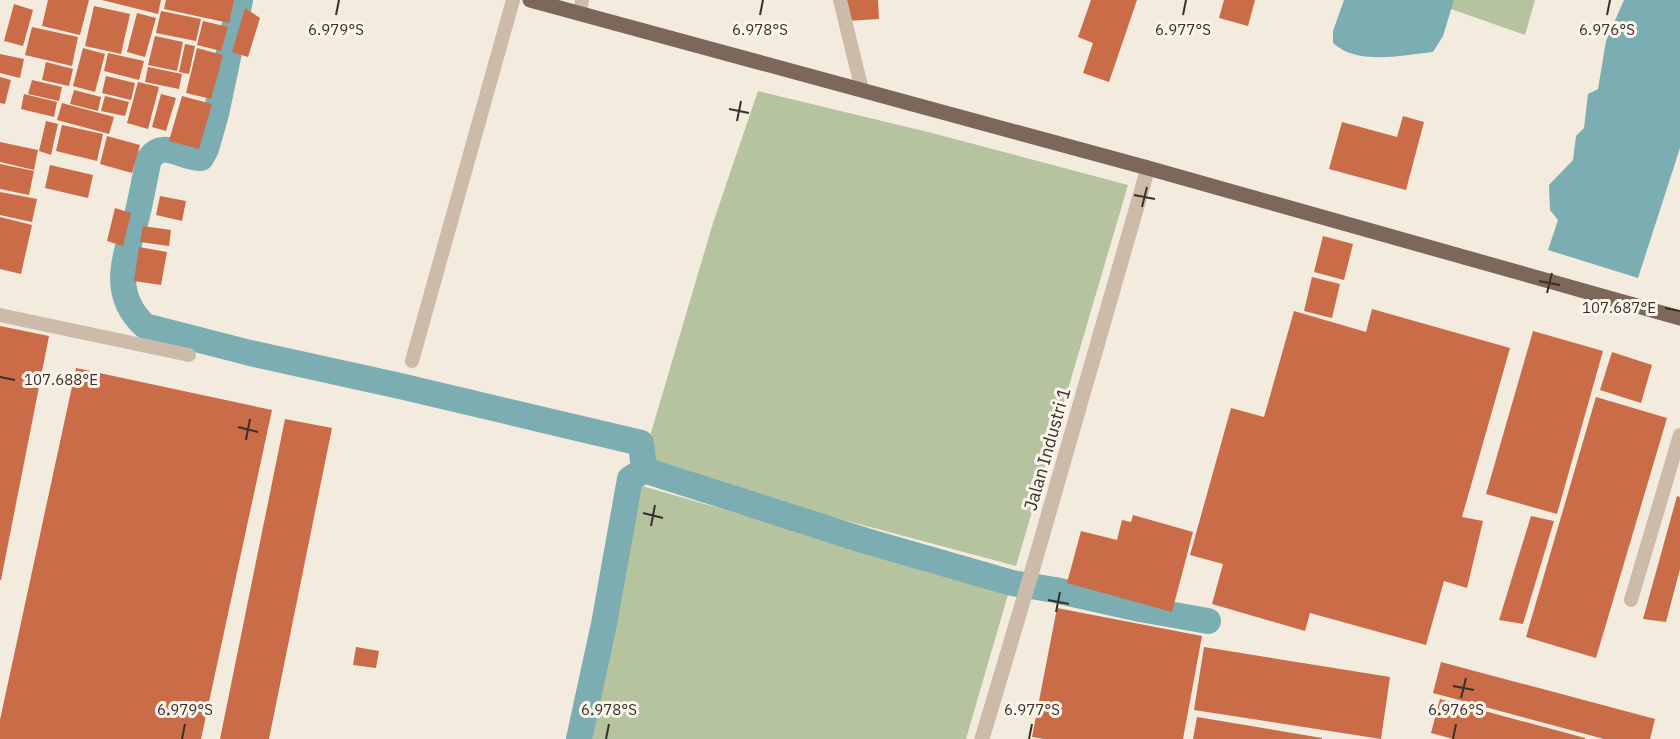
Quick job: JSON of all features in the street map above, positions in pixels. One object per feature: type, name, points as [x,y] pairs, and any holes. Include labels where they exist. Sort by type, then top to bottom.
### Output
[{"type":"main road","points":[[530,0],[581,7],[862,90],[1680,318]]},
{"type":"street","name":"Jalan Industri 1","points":[[982,739],[1148,168]]},
{"type":"lane","points":[[412,361],[513,0]]},
{"type":"lane","points":[[840,0],[862,90]]},
{"type":"lane","points":[[0,315],[189,355]]},
{"type":"lane","points":[[1631,600],[1680,435]]},
{"type":"green space","points":[[1454,0],[1535,0],[1525,35],[1451,9]]},
{"type":"green space","points":[[758,91],[932,133],[1128,185],[1016,566],[784,504],[649,461],[650,436],[713,223]]},
{"type":"green space","points":[[642,486],[1009,591],[966,739],[589,739],[629,538]]},
{"type":"water","points":[[1344,0],[1454,0],[1443,36],[1433,52],[1394,57],[1367,57],[1355,55],[1333,43],[1333,31]]},
{"type":"water","points":[[1624,0],[1680,0],[1680,148],[1638,278],[1548,250],[1558,220],[1550,210],[1549,185],[1573,160],[1576,136],[1584,128],[1588,94],[1598,89],[1606,41]]},
{"type":"building","points":[[48,0],[89,0],[80,35],[42,26]]},
{"type":"building","points":[[102,0],[161,0],[158,14]]},
{"type":"building","points":[[166,0],[234,0],[229,23],[164,9]]},
{"type":"building","points":[[846,0],[878,0],[879,19],[847,21]]},
{"type":"building","points":[[1091,0],[1137,0],[1109,82],[1083,73],[1093,43],[1078,37]]},
{"type":"building","points":[[1224,0],[1255,0],[1248,26],[1219,18]]},
{"type":"building","points":[[14,4],[33,10],[23,46],[4,41]]},
{"type":"building","points":[[94,6],[130,14],[121,54],[85,46]]},
{"type":"building","points":[[245,8],[260,18],[248,57],[232,52]]},
{"type":"building","points":[[161,11],[201,19],[196,41],[156,33]]},
{"type":"building","points":[[137,13],[156,18],[145,57],[127,52]]},
{"type":"building","points":[[203,21],[228,27],[221,51],[197,45]]},
{"type":"building","points":[[32,27],[78,37],[72,66],[25,55]]},
{"type":"building","points":[[155,36],[183,42],[177,71],[148,65]]},
{"type":"building","points":[[185,44],[195,46],[189,74],[179,72]]},
{"type":"building","points":[[83,48],[105,54],[95,92],[73,86]]},
{"type":"building","points":[[197,48],[223,55],[211,99],[186,93]]},
{"type":"building","points":[[108,53],[144,61],[139,80],[104,71]]},
{"type":"building","points":[[0,54],[24,59],[20,78],[0,73]]},
{"type":"building","points":[[46,62],[73,69],[69,86],[42,80]]},
{"type":"building","points":[[148,67],[182,74],[179,89],[145,82]]},
{"type":"building","points":[[106,76],[135,83],[131,100],[102,93]]},
{"type":"building","points":[[0,77],[11,80],[5,104],[0,103]]},
{"type":"building","points":[[32,80],[62,87],[59,101],[28,94]]},
{"type":"building","points":[[138,82],[159,87],[148,129],[127,123]]},
{"type":"building","points":[[74,90],[101,97],[98,111],[70,104]]},
{"type":"building","points":[[24,94],[57,102],[54,117],[21,109]]},
{"type":"building","points":[[161,94],[176,98],[166,131],[152,127]]},
{"type":"building","points":[[105,96],[129,102],[125,116],[101,111]]},
{"type":"building","points":[[182,96],[212,104],[199,149],[169,141]]},
{"type":"building","points":[[62,103],[114,117],[109,134],[57,120]]},
{"type":"building","points":[[1403,116],[1424,122],[1406,190],[1329,169],[1342,122],[1397,137]]},
{"type":"building","points":[[46,121],[58,124],[51,155],[39,151]]},
{"type":"building","points":[[62,125],[103,134],[97,161],[56,151]]},
{"type":"building","points":[[107,136],[140,145],[132,173],[100,164]]},
{"type":"building","points":[[0,142],[38,150],[34,170],[0,162]]},
{"type":"building","points":[[0,164],[34,171],[29,195],[0,189]]},
{"type":"building","points":[[50,165],[93,175],[88,198],[45,188]]},
{"type":"building","points":[[0,192],[37,199],[32,222],[0,215]]},
{"type":"building","points":[[160,196],[186,201],[182,221],[156,215]]},
{"type":"building","points":[[115,208],[131,213],[123,246],[107,241]]},
{"type":"building","points":[[0,217],[32,225],[21,274],[0,269]]},
{"type":"building","points":[[143,226],[171,230],[169,246],[140,242]]},
{"type":"building","points":[[1323,236],[1353,244],[1344,280],[1314,272]]},
{"type":"building","points":[[139,247],[167,252],[161,285],[134,281]]},
{"type":"building","points":[[1312,277],[1340,284],[1332,318],[1304,311]]},
{"type":"building","points":[[1372,309],[1510,348],[1462,517],[1483,521],[1467,588],[1444,581],[1426,645],[1310,613],[1305,631],[1212,604],[1223,564],[1190,555],[1231,408],[1264,417],[1294,311],[1366,332]]},
{"type":"building","points":[[0,326],[49,336],[1,580],[0,580]]},
{"type":"building","points":[[1533,331],[1603,351],[1557,514],[1486,494]]},
{"type":"building","points":[[1612,352],[1652,365],[1641,403],[1600,390]]},
{"type":"building","points":[[76,368],[272,410],[201,739],[0,739],[0,720]]},
{"type":"building","points":[[1596,397],[1667,418],[1596,658],[1526,637]]},
{"type":"building","points":[[285,419],[332,428],[269,739],[220,739]]},
{"type":"building","points":[[1677,496],[1680,497],[1680,569],[1666,622],[1643,619]]},
{"type":"building","points":[[1133,515],[1193,532],[1172,612],[1067,583],[1081,531],[1117,540],[1122,520],[1131,522]]},
{"type":"building","points":[[1531,516],[1554,521],[1523,624],[1499,620]]},
{"type":"building","points":[[1057,608],[1202,636],[1183,739],[1044,739],[1032,737]]},
{"type":"building","points":[[356,647],[379,651],[376,668],[353,665]]},
{"type":"building","points":[[1204,647],[1390,677],[1381,739],[1194,710]]},
{"type":"building","points":[[1441,662],[1655,719],[1650,739],[1604,739],[1433,693]]},
{"type":"building","points":[[1440,699],[1585,739],[1453,739],[1431,733]]},
{"type":"building","points":[[1197,717],[1322,738],[1322,739],[1193,739]]},
{"type":"waterway","points":[[240,0],[216,114],[206,149],[201,158],[161,150],[149,159],[127,250],[123,277],[128,302],[134,314],[145,326],[250,353],[641,443],[644,470],[866,541],[1012,583],[1208,621]]},
{"type":"waterway","points":[[579,739],[604,624],[630,479],[644,470]]}]
